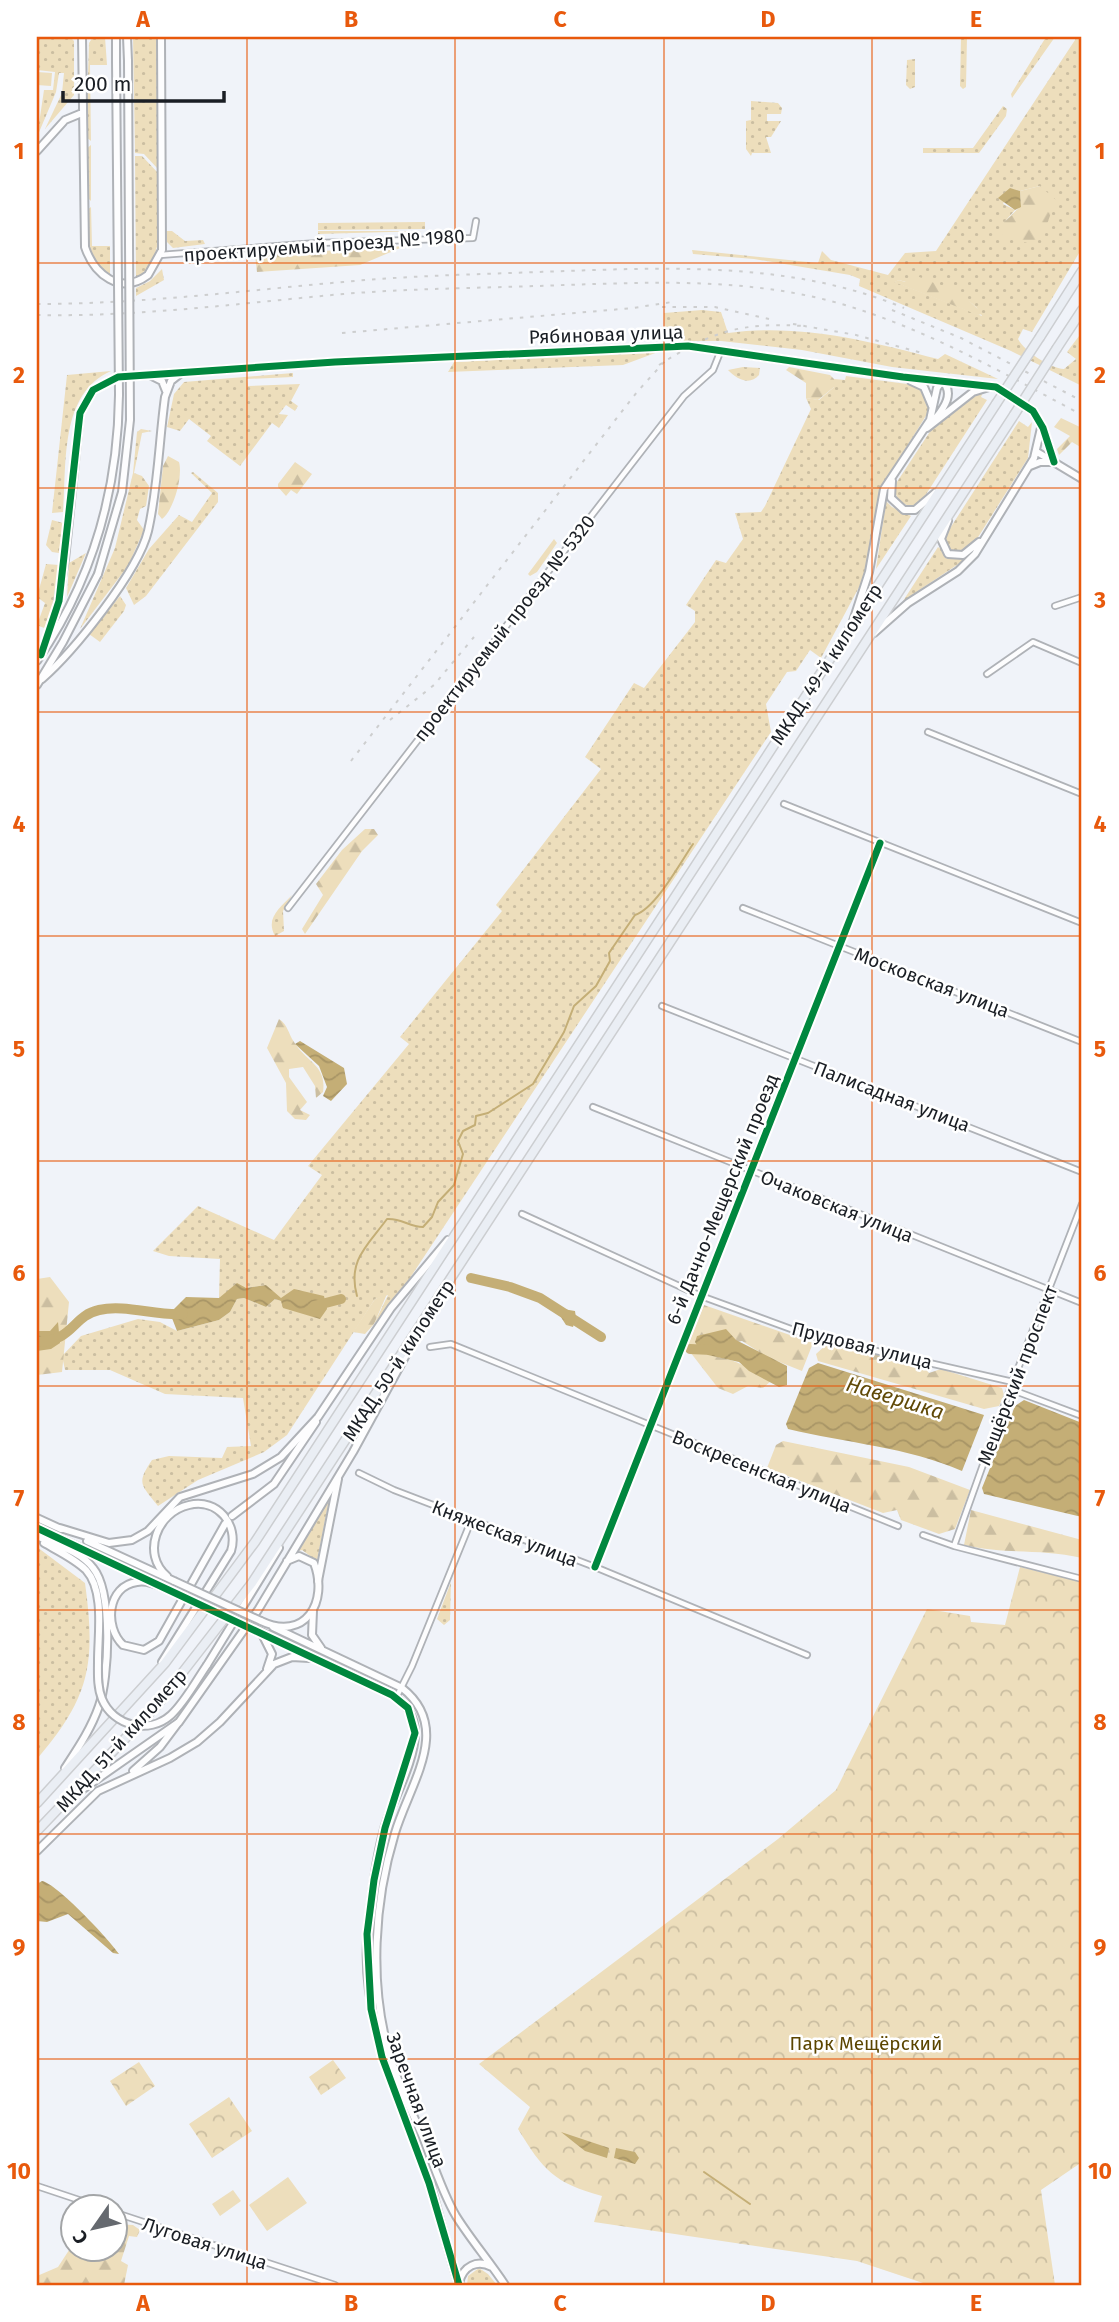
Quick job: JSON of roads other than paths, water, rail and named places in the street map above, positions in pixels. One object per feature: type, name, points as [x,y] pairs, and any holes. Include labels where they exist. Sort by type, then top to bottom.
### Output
[{"type":"highway","name":"МКАД, 49-й километр","points":[[570,1058],[1082,271]]},
{"type":"highway","name":"МКАД, 49-й километр","points":[[588,1069],[1082,310]]},
{"type":"highway","name":"МКАД, 50-й километр","points":[[187,1635],[255,1542],[570,1058]]},
{"type":"highway","name":"МКАД, 50-й километр","points":[[204,1648],[285,1533],[588,1069]]},
{"type":"highway","name":"МКАД, 51-й километр","points":[[37,1804],[152,1679],[187,1635]]},
{"type":"highway","name":"МКАД, 51-й километр","points":[[37,1831],[137,1727],[204,1648]]},
{"type":"street","points":[[82,37],[83,234],[91,263],[106,278],[126,283],[145,278],[160,255],[161,37]]},
{"type":"street","points":[[110,37],[116,58]]},
{"type":"street","points":[[39,658],[65,616],[87,569],[110,489],[119,421],[116,37]]},
{"type":"street","points":[[38,683],[98,574],[122,492],[130,420],[127,37]]},
{"type":"street","points":[[37,151],[65,120],[82,113]]},
{"type":"street","name":"проектируемый проезд № 1980","points":[[160,255],[317,243],[473,238],[476,221]]},
{"type":"street","name":"Рябиновая улица","points":[[39,658],[59,601],[83,404],[104,382],[186,371],[650,346],[721,350],[903,377],[992,386],[1022,401],[1039,421]]},
{"type":"street","name":"проектируемый проезд № 5320","points":[[288,908],[684,396],[713,370],[721,350]]},
{"type":"street","points":[[38,683],[81,636],[128,572],[142,547],[150,515],[166,393],[171,382],[186,371]]},
{"type":"street","points":[[148,374],[162,381],[166,393]]},
{"type":"street","points":[[903,377],[924,387],[930,399],[932,413]]},
{"type":"street","points":[[851,626],[869,572],[883,492],[946,402],[948,389],[942,381],[937,388],[932,413],[924,430]]},
{"type":"street","points":[[924,430],[974,391],[992,386]]},
{"type":"street","points":[[868,639],[908,603],[961,568],[975,554],[1037,452],[1039,421]]},
{"type":"street","points":[[1039,421],[1054,463]]},
{"type":"street","points":[[1037,452],[1082,479]]},
{"type":"street","points":[[1028,467],[1039,462],[1054,463]]},
{"type":"street","points":[[896,471],[889,493],[893,502],[902,509],[915,510],[940,490]]},
{"type":"street","points":[[955,503],[942,537],[945,551],[951,555],[963,555],[983,538]]},
{"type":"street","points":[[1055,606],[1082,597]]},
{"type":"street","points":[[987,674],[1033,642],[1082,663]]},
{"type":"street","points":[[928,732],[1082,794]]},
{"type":"street","points":[[784,804],[1082,923]]},
{"type":"street","name":"6-й Дачно-Мещерский проезд","points":[[595,1567],[880,843]]},
{"type":"street","name":"Московская улица","points":[[743,908],[1082,1042]]},
{"type":"street","name":"Палисадная улица","points":[[663,1006],[928,1108],[1082,1172]]},
{"type":"street","name":"Очаковская улица","points":[[593,1107],[1082,1303]]},
{"type":"street","name":"Мещёрский проспект","points":[[954,1546],[1010,1389],[1082,1204]]},
{"type":"street","name":"Прудовая улица","points":[[522,1214],[701,1296],[810,1336],[1013,1382]]},
{"type":"street","points":[[232,1516],[274,1484],[391,1308],[464,1221]]},
{"type":"street","points":[[37,1851],[91,1797],[148,1760],[232,1650],[340,1474],[429,1313]]},
{"type":"street","name":"Воскресенская улица","points":[[430,1347],[451,1344],[898,1526]]},
{"type":"street","points":[[1010,1389],[1082,1416]]},
{"type":"street","points":[[60,1528],[109,1543],[132,1541],[148,1531],[180,1497],[268,1466],[296,1444],[318,1417]]},
{"type":"street","name":"Княжеская улица","points":[[359,1473],[471,1521],[595,1567],[807,1655]]},
{"type":"street","points":[[331,1655],[320,1647],[312,1635],[313,1611],[340,1474]]},
{"type":"street","points":[[152,1679],[231,1551],[232,1530],[226,1517],[218,1510],[196,1504],[182,1507],[156,1535],[152,1549],[155,1563],[174,1581]]},
{"type":"street","points":[[37,1518],[402,1688]]},
{"type":"street","points":[[37,1528],[397,1698],[471,1521]]},
{"type":"street","points":[[170,1590],[140,1581],[126,1585],[116,1593],[112,1605],[112,1624],[123,1645],[144,1650],[159,1641],[225,1524]]},
{"type":"street","points":[[37,1537],[78,1563],[91,1578],[97,1597],[99,1691],[106,1707],[119,1719],[141,1726],[159,1723],[173,1713],[274,1559],[285,1533]]},
{"type":"street","points":[[923,1535],[954,1546],[1082,1579]]},
{"type":"street","points":[[37,1537],[82,1557],[94,1569],[104,1594],[106,1669],[103,1694],[94,1720],[56,1784]]},
{"type":"street","points":[[281,1568],[294,1557],[305,1557],[314,1563],[317,1583]]},
{"type":"street","points":[[271,1626],[295,1628],[304,1623],[313,1611]]},
{"type":"street","points":[[257,1630],[271,1648],[266,1670]]},
{"type":"street","points":[[120,1780],[184,1751],[220,1722],[266,1670],[292,1657],[318,1660]]},
{"type":"street","name":"Заречная улица","points":[[402,1688],[424,1713],[428,1735],[424,1754],[396,1829],[384,1881],[376,1958],[379,2009],[390,2056],[450,2204],[505,2285]]},
{"type":"street","name":"Заречная улица","points":[[397,1698],[411,1714],[414,1742],[384,1828],[374,1880],[367,1958],[376,2034],[429,2183],[459,2285]]},
{"type":"street","points":[[69,1799],[179,1722]]},
{"type":"street","points":[[37,2186],[60,2194]]},
{"type":"street","name":"Луговая улица","points":[[130,2218],[335,2285]]},
{"type":"street","name":"Заречная улица","points":[[459,2285],[462,2274],[471,2265],[484,2264],[494,2268]]},
{"type":"water","points":[[1010,188],[1020,191],[1021,207],[1015,210],[998,198]]},
{"type":"water","points":[[300,1041],[344,1068],[347,1084],[331,1101],[323,1096],[327,1087],[319,1066],[295,1044]]},
{"type":"water","points":[[237,1283],[246,1288],[266,1285],[281,1298],[294,1289],[324,1296],[327,1309],[320,1319],[283,1308],[281,1301],[275,1299],[266,1307],[244,1298],[237,1299],[230,1312],[219,1320],[177,1331],[170,1313],[186,1297],[219,1298]]},
{"type":"water","points":[[557,1311],[575,1311],[573,1327],[566,1325]]},
{"type":"water","points":[[58,1322],[60,1343],[51,1349],[37,1351],[37,1331],[50,1331]]},
{"type":"water","points":[[726,1329],[736,1340],[787,1366],[787,1385],[779,1387],[749,1371],[739,1362],[708,1355],[699,1349],[695,1342],[697,1336]]},
{"type":"water","points":[[818,1363],[984,1415],[962,1471],[920,1456],[788,1429],[786,1424],[809,1368]]},
{"type":"water","points":[[1024,1400],[1082,1423],[1082,1517],[984,1494],[982,1488],[1015,1406]]},
{"type":"water","points":[[42,1881],[70,1901],[119,1954],[113,1953],[68,1914],[47,1922],[37,1921],[37,1884]]},
{"type":"water","points":[[561,2132],[609,2148],[607,2158],[585,2151]]},
{"type":"water","points":[[616,2148],[635,2152],[639,2158],[635,2164],[614,2158]]},
{"type":"waterway","points":[[357,1296],[355,1272],[367,1245],[387,1219],[423,1227],[432,1217],[438,1202],[454,1185],[463,1154],[458,1141],[463,1131],[475,1125],[476,1116],[488,1113],[533,1084],[564,1032],[574,1006],[596,986],[610,961],[609,953],[635,915],[643,911],[659,894],[693,844]]},
{"type":"waterway","name":"Навершка","points":[[471,1278],[510,1287],[540,1298],[601,1337]]},
{"type":"waterway","name":"Навершка","points":[[314,1306],[341,1299]]},
{"type":"waterway","name":"Навершка","points":[[37,1342],[49,1341],[66,1333],[83,1317],[99,1310],[119,1308],[183,1314]]},
{"type":"waterway","name":"Навершка","points":[[690,1349],[712,1350]]},
{"type":"waterway","points":[[704,2172],[750,2204]]},
{"type":"railway","points":[[37,304],[152,299],[398,278],[694,269],[780,275],[863,293],[904,308]]},
{"type":"railway","points":[[37,315],[152,312],[426,289],[633,283],[770,289],[838,303],[902,325],[933,338],[1082,415]]},
{"type":"railway","points":[[342,333],[633,308],[672,302]]},
{"type":"railway","points":[[662,307],[715,307],[769,319]]},
{"type":"railway","points":[[892,310],[961,338],[1082,401]]},
{"type":"railway","points":[[793,324],[856,335],[926,354]]},
{"type":"railway","points":[[659,365],[695,344],[727,332],[761,326],[803,326]]},
{"type":"railway","points":[[351,761],[637,392],[665,361]]},
{"type":"railway","points":[[390,720],[434,685],[474,637]]},
{"type":"park label","name":"Парк Мещёрский","points":[[866,2043]]}]
